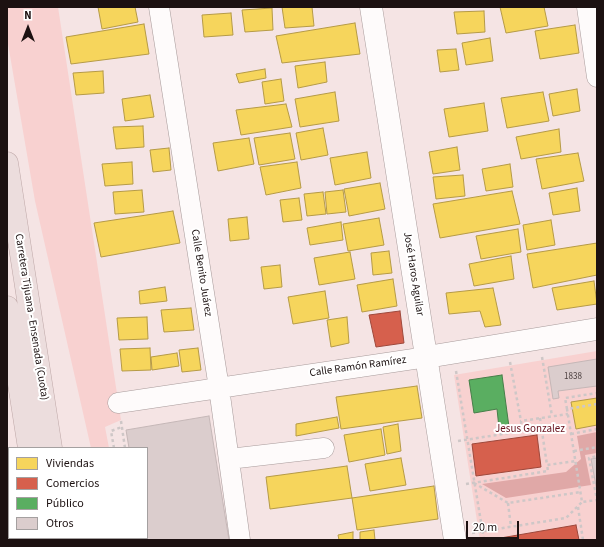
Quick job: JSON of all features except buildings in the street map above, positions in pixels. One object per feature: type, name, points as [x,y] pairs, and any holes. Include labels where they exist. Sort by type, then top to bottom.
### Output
[{"type":"highway","name":"Carretera Tijuana - Ensenada (Cuota)","points":[[7,163],[51,447]]},
{"type":"highway","name":"Carretera Tijuana - Ensenada (Cuota)","points":[[7,307],[29,447]]},
{"type":"street","name":"Calle Benito Juárez","points":[[159,7],[219,388],[240,540]]},
{"type":"street","name":"José Haros Aguilar","points":[[371,7],[455,538]]},
{"type":"street","points":[[587,7],[597,77]]},
{"type":"street","name":"Calle Ramón Ramírez","points":[[118,403],[219,388],[428,366],[597,329]]},
{"type":"street","points":[[229,459],[324,448]]},
{"type":"path","points":[[542,355],[552,416]]},
{"type":"path","points":[[440,444],[522,431],[509,360]]},
{"type":"path","points":[[428,366],[456,369],[484,540]]},
{"type":"path","points":[[582,502],[565,398],[597,392]]},
{"type":"path","points":[[118,403],[125,447]]},
{"type":"path","points":[[567,409],[597,404]]},
{"type":"path","points":[[521,421],[568,414]]},
{"type":"path","points":[[447,486],[548,471],[540,418]]},
{"type":"path","points":[[114,447],[111,431],[122,428]]},
{"type":"path","points":[[571,434],[597,429]]},
{"type":"path","points":[[574,451],[597,448]]},
{"type":"path","points":[[455,538],[566,518],[582,502],[597,500],[589,458],[597,456]]},
{"type":"path","points":[[547,465],[576,461]]},
{"type":"path","points":[[474,483],[508,503],[580,492]]},
{"type":"path","points":[[508,503],[511,527]]},
{"type":"path","points":[[578,507],[583,540]]},
{"type":"green space","points":[[7,7],[58,7],[121,420],[105,427],[109,447],[91,447],[35,201],[7,38]]},
{"type":"green space","name":"Jesus Gonzalez","points":[[597,351],[597,540],[480,540],[454,375]]},
{"type":"shaded area","points":[[597,432],[597,453],[585,455],[591,485],[506,498],[482,484],[566,472],[581,459],[577,436]]}]
